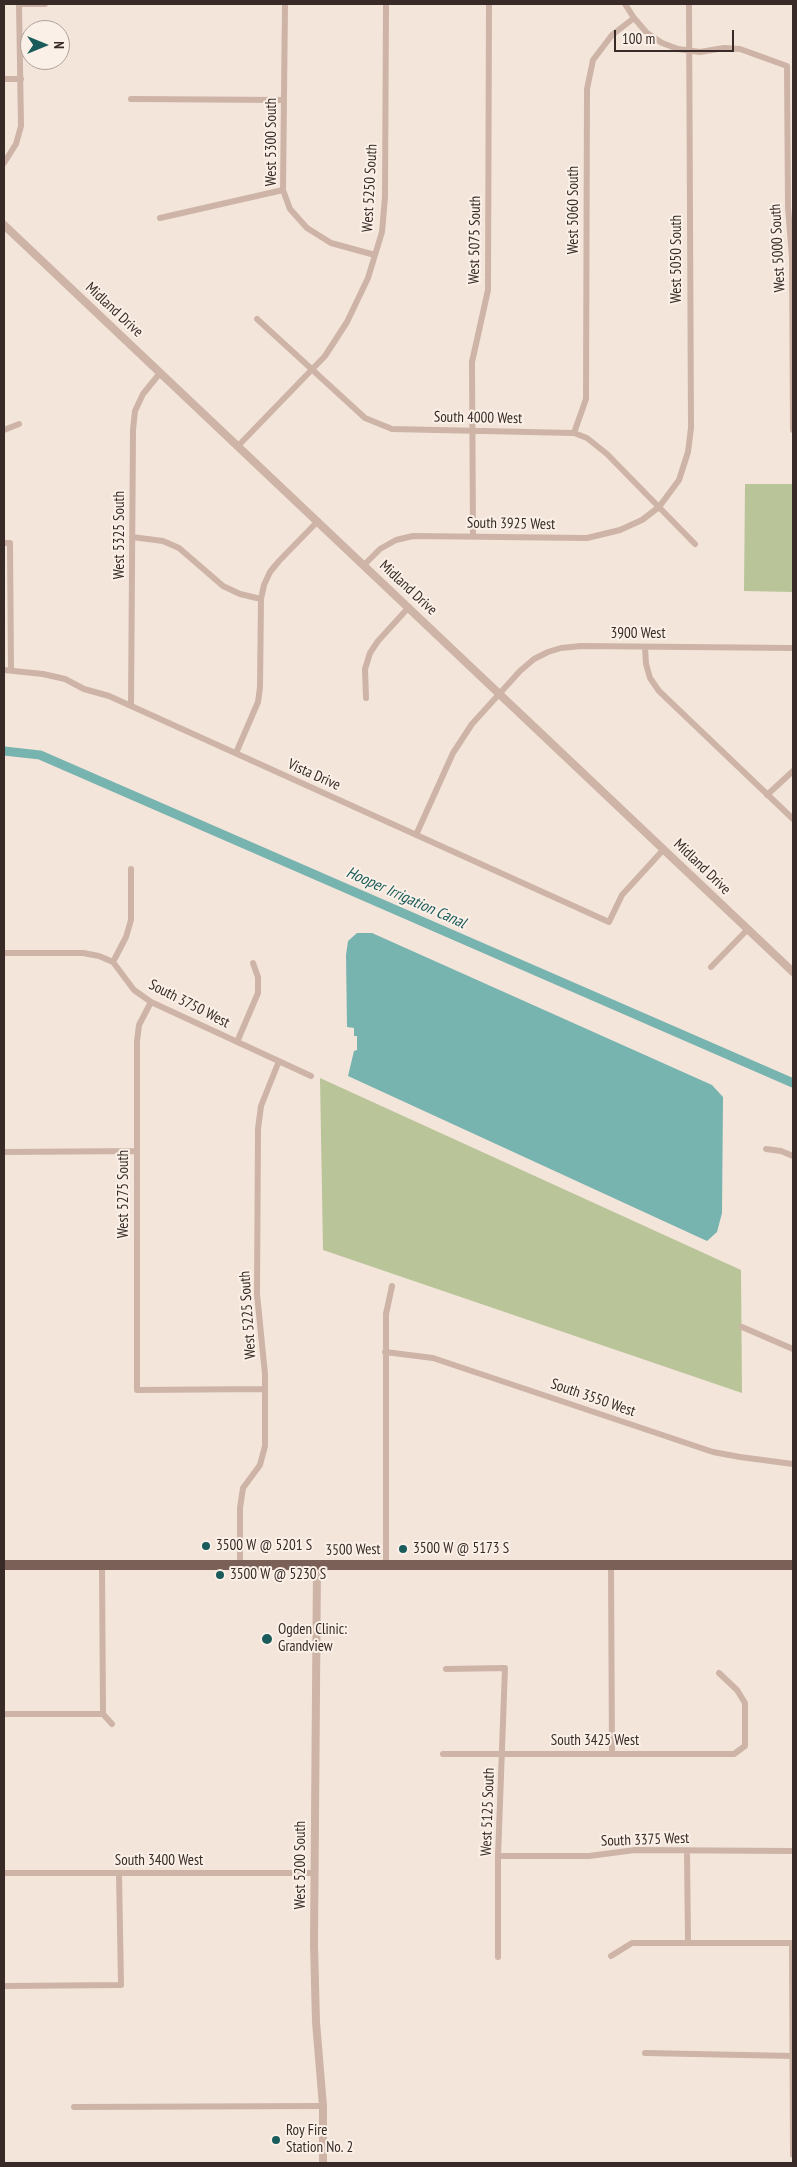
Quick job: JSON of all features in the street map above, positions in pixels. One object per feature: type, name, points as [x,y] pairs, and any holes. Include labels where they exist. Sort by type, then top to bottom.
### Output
[{"type":"main road","name":"3500 West","points":[[4,1564],[317,1566],[793,1565]]},
{"type":"street","points":[[4,163],[16,144],[21,126],[19,4],[45,4]]},
{"type":"street","name":"West 5300 South","points":[[285,4],[283,190],[290,209],[307,228],[331,244],[375,255]]},
{"type":"street","name":"West 5250 South","points":[[238,446],[324,356],[347,322],[368,278],[382,232],[385,197],[386,4]]},
{"type":"street","name":"West 5075 South","points":[[473,536],[472,362],[488,290],[489,4]]},
{"type":"street","points":[[625,4],[634,18],[662,44],[689,51]]},
{"type":"street","name":"West 5050 South","points":[[659,507],[679,480],[688,452],[691,428],[689,4]]},
{"type":"street","name":"West 5060 South","points":[[574,433],[586,399],[587,89],[593,60],[612,35],[634,18]]},
{"type":"street","name":"West 5000 South","points":[[689,51],[724,48],[740,49],[787,66],[790,158],[788,207],[792,258],[793,430]]},
{"type":"street","points":[[4,80],[21,79]]},
{"type":"street","points":[[131,99],[284,100]]},
{"type":"street","points":[[160,218],[283,190]]},
{"type":"street","name":"Midland Drive","points":[[4,225],[793,972]]},
{"type":"street","name":"South 4000 West","points":[[257,318],[365,418],[392,429],[574,433],[587,438],[607,454],[696,544]]},
{"type":"street","name":"West 5325 South","points":[[131,706],[133,430],[135,411],[143,394],[160,373]]},
{"type":"street","points":[[4,430],[19,424]]},
{"type":"street","name":"South 3925 West","points":[[364,565],[380,549],[396,540],[413,536],[587,538],[620,530],[642,520],[659,507]]},
{"type":"street","points":[[236,753],[258,702],[260,687],[261,599],[270,572],[318,521]]},
{"type":"street","points":[[132,537],[164,541],[179,548],[223,586],[240,594],[261,599]]},
{"type":"street","points":[[7,543],[7,670]]},
{"type":"street","points":[[366,698],[365,669],[370,653],[378,641],[409,607]]},
{"type":"street","name":"3900 West","points":[[416,835],[453,753],[472,724],[520,671],[548,652],[561,648],[581,646],[793,648]]},
{"type":"street","points":[[645,647],[648,671],[659,691],[793,819]]},
{"type":"street","name":"Vista Drive","points":[[7,670],[43,674],[65,679],[131,706],[608,922],[622,896],[664,849]]},
{"type":"street","points":[[767,795],[793,771]]},
{"type":"street","points":[[4,953],[83,953],[99,956],[113,962],[126,937],[131,920],[131,869]]},
{"type":"street","points":[[711,967],[748,929]]},
{"type":"street","name":"South 3750 West","points":[[113,962],[134,990],[150,1002],[310,1076]]},
{"type":"street","points":[[238,1042],[258,993],[258,977],[253,963]]},
{"type":"street","name":"West 5275 South","points":[[150,1002],[139,1025],[137,1041],[137,1390],[264,1390]]},
{"type":"street","name":"West 5225 South","points":[[240,1565],[240,1508],[243,1488],[260,1465],[265,1446],[265,1374],[257,1294],[258,1129],[261,1106],[279,1061]]},
{"type":"street","points":[[766,1150],[781,1151],[793,1156]]},
{"type":"street","points":[[4,1152],[137,1151]]},
{"type":"street","points":[[386,1565],[385,1352],[386,1314],[392,1286]]},
{"type":"street","points":[[742,1327],[793,1349]]},
{"type":"street","name":"South 3550 West","points":[[385,1352],[433,1358],[713,1452],[740,1458],[793,1464]]},
{"type":"street","points":[[102,1564],[103,1714],[112,1724]]},
{"type":"street","points":[[611,1565],[612,1754]]},
{"type":"street","name":"West 5200 South","points":[[317,1566],[314,1873],[316,2022],[323,2106],[323,2163]]},
{"type":"street","name":"West 5125 South","points":[[446,1669],[505,1668],[498,1856],[498,1957]]},
{"type":"street","name":"South 3425 West","points":[[443,1754],[734,1754],[745,1746],[745,1703],[738,1690],[719,1673]]},
{"type":"street","points":[[4,1714],[103,1714]]},
{"type":"street","name":"South 3375 West","points":[[498,1856],[589,1856],[635,1850],[793,1851]]},
{"type":"street","points":[[687,1851],[688,1943]]},
{"type":"street","name":"South 3400 West","points":[[4,1873],[314,1873]]},
{"type":"street","points":[[4,1986],[121,1985],[119,1873]]},
{"type":"street","points":[[611,1956],[632,1943],[793,1943],[793,2156]]},
{"type":"street","points":[[645,2053],[793,2056]]},
{"type":"street","points":[[74,2107],[323,2106]]},
{"type":"green space","points":[[745,484],[793,484],[793,592],[744,591]]},
{"type":"green space","points":[[320,1078],[741,1270],[742,1393],[323,1250]]},
{"type":"water","points":[[357,933],[372,933],[712,1085],[723,1097],[722,1213],[717,1232],[707,1241],[348,1076],[354,1051],[357,1050],[357,1036],[354,1036],[354,1028],[347,1027],[346,955],[348,941]]},
{"type":"waterway","name":"Hooper Irrigation Canal","points":[[4,751],[40,755],[793,1083]]},
{"type":"place","name":"3500 W @ 5201 S","points":[[206,1546]]},
{"type":"place","name":"3500 W @ 5173 S","points":[[403,1549]]},
{"type":"place","name":"3500 W @ 5230 S","points":[[220,1575]]},
{"type":"place","name":"Ogden Clinic: Grandview","points":[[267,1639]]},
{"type":"place","name":"Roy Fire Station No. 2","points":[[276,2140]]}]
